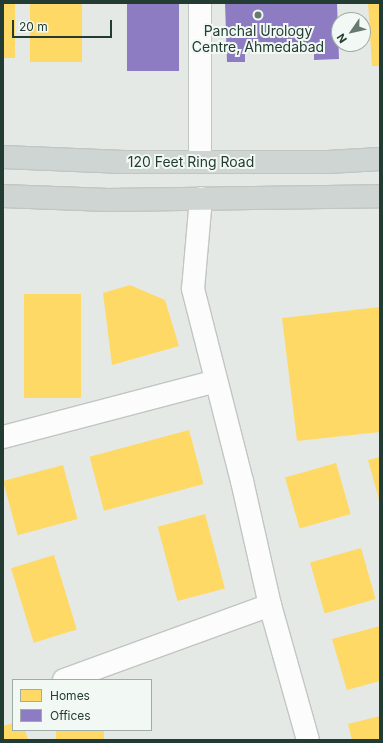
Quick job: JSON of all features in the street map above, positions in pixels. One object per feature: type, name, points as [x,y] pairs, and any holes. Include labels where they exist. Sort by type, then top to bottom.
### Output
[{"type":"main road","name":"120 Feet Ring Road","points":[[3,157],[124,162],[380,159]]},
{"type":"main road","points":[[3,196],[108,200],[337,198],[380,196]]},
{"type":"street","points":[[200,3],[200,162]]},
{"type":"street","points":[[201,198],[193,289],[270,605],[308,740]]},
{"type":"street","points":[[3,437],[216,381]]},
{"type":"street","points":[[67,679],[270,605]]},
{"type":"building: Homes","points":[[3,3],[15,3],[15,58],[3,58]]},
{"type":"building: Homes","points":[[30,3],[82,3],[82,62],[30,62]]},
{"type":"building: Homes","points":[[368,3],[380,3],[380,66],[372,66],[371,12],[369,12]]},
{"type":"building: Homes","points":[[130,285],[165,300],[179,346],[112,365],[103,293]]},
{"type":"building: Homes","points":[[24,294],[81,294],[81,398],[24,398]]},
{"type":"building: Homes","points":[[380,307],[380,432],[297,441],[282,318]]},
{"type":"building: Homes","points":[[189,430],[203,484],[104,511],[90,457]]},
{"type":"building: Homes","points":[[380,457],[380,503],[368,460]]},
{"type":"building: Homes","points":[[336,463],[351,514],[300,529],[285,478]]},
{"type":"building: Homes","points":[[63,465],[77,519],[18,535],[3,481]]},
{"type":"building: Homes","points":[[205,514],[225,588],[178,601],[158,527]]},
{"type":"building: Homes","points":[[361,548],[376,599],[325,614],[310,563]]},
{"type":"building: Homes","points":[[54,555],[77,630],[34,643],[11,568]]},
{"type":"building: Homes","points":[[380,626],[380,681],[347,690],[332,639]]},
{"type":"building: Homes","points":[[380,716],[380,740],[352,740],[348,724]]},
{"type":"building: Homes","points":[[12,723],[12,731],[25,731],[28,740],[3,740],[3,726]]},
{"type":"building: Homes","points":[[56,731],[104,731],[104,740],[56,740]]},
{"type":"building: Offices","points":[[127,3],[179,3],[179,71],[127,71]]},
{"type":"building: Offices","points":[[225,3],[337,3],[337,12],[331,12],[331,52],[339,52],[339,59],[314,60],[314,48],[245,50],[245,62],[227,62]]},
{"type":"place","name":"Panchal Urology Centre, Ahmedabad","points":[[258,15]]}]
